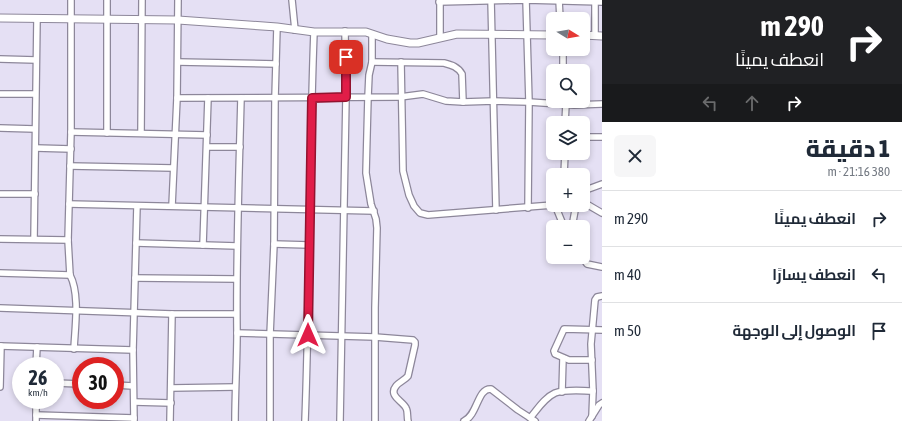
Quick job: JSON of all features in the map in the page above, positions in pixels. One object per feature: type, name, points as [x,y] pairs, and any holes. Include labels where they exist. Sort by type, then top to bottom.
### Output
[{"type":"street","points":[[71,0],[71,149],[68,240],[70,275],[76,296],[74,349]]},
{"type":"street","points":[[107,0],[107,133]]},
{"type":"street","points":[[141,133],[142,0]]},
{"type":"street","points":[[172,206],[178,62],[178,0]]},
{"type":"street","points":[[292,0],[295,30]]},
{"type":"street","points":[[491,0],[496,210]]},
{"type":"street","points":[[526,0],[529,102],[528,208]]},
{"type":"street","points":[[559,0],[560,12]]},
{"type":"street","points":[[440,38],[440,1],[559,0],[602,2]]},
{"type":"street","points":[[595,1],[598,35]]},
{"type":"street","points":[[0,18],[178,20],[277,27],[314,32],[366,32],[388,39],[410,43],[418,43],[457,34],[546,35]]},
{"type":"street","points":[[34,239],[37,19]]},
{"type":"street","points":[[270,421],[270,335],[275,209],[275,98],[277,27]]},
{"type":"street","points":[[340,421],[346,97],[345,31]]},
{"type":"street","points":[[305,421],[314,32]]},
{"type":"street","points":[[372,34],[372,62],[368,97],[366,173],[377,228],[375,421]]},
{"type":"street","points":[[0,59],[36,60]]},
{"type":"street","points":[[178,62],[276,64]]},
{"type":"street","points":[[372,62],[444,63],[457,68],[462,74],[463,102]]},
{"type":"street","points":[[401,62],[400,97],[403,171],[408,195],[420,213],[428,215],[546,206]]},
{"type":"street","points":[[0,94],[35,94]]},
{"type":"street","points":[[176,98],[400,97],[423,94],[446,101],[546,102]]},
{"type":"street","points":[[203,245],[208,98]]},
{"type":"street","points":[[235,421],[237,334],[236,279],[241,98]]},
{"type":"street","points":[[590,104],[602,104]]},
{"type":"street","points":[[0,128],[35,129]]},
{"type":"street","points":[[71,132],[207,135]]},
{"type":"street","points":[[590,137],[602,137]]},
{"type":"street","points":[[207,147],[240,147]]},
{"type":"street","points":[[36,148],[71,149]]},
{"type":"street","points":[[70,166],[173,168]]},
{"type":"street","points":[[590,188],[602,184]]},
{"type":"street","points":[[0,194],[35,194]]},
{"type":"street","points":[[69,204],[238,207],[344,212],[374,211]]},
{"type":"street","points":[[36,418],[134,420],[133,350],[137,206]]},
{"type":"street","points":[[590,206],[602,213]]},
{"type":"street","points":[[0,239],[68,240]]},
{"type":"street","points":[[136,244],[237,246]]},
{"type":"street","points":[[274,244],[309,245]]},
{"type":"street","points":[[587,264],[602,267]]},
{"type":"street","points":[[0,273],[70,275]]},
{"type":"street","points":[[135,278],[236,279]]},
{"type":"street","points":[[591,418],[595,300],[597,296],[602,296]]},
{"type":"street","points":[[0,308],[172,314],[236,314]]},
{"type":"street","points":[[170,421],[172,314]]},
{"type":"street","points":[[592,360],[569,360],[555,354],[554,351],[564,330],[602,330]]},
{"type":"street","points":[[237,334],[410,339],[415,342],[408,376],[395,387],[394,392],[396,397],[406,408],[408,421]]},
{"type":"street","points":[[0,387],[1,346],[133,350]]},
{"type":"street","points":[[36,357],[37,347]]},
{"type":"street","points":[[562,392],[563,358]]},
{"type":"street","points":[[124,386],[133,386]]},
{"type":"street","points":[[171,388],[235,387]]},
{"type":"street","points":[[464,421],[472,415],[481,396],[487,389],[491,389],[532,420],[548,398],[555,393],[593,391]]},
{"type":"street","points":[[134,402],[171,403]]},
{"type":"street","points":[[591,418],[599,405],[602,403]]},
{"type":"street","points":[[55,421],[64,418]]},
{"type":"route","points":[[308,335],[312,98],[346,97],[346,57]]}]
